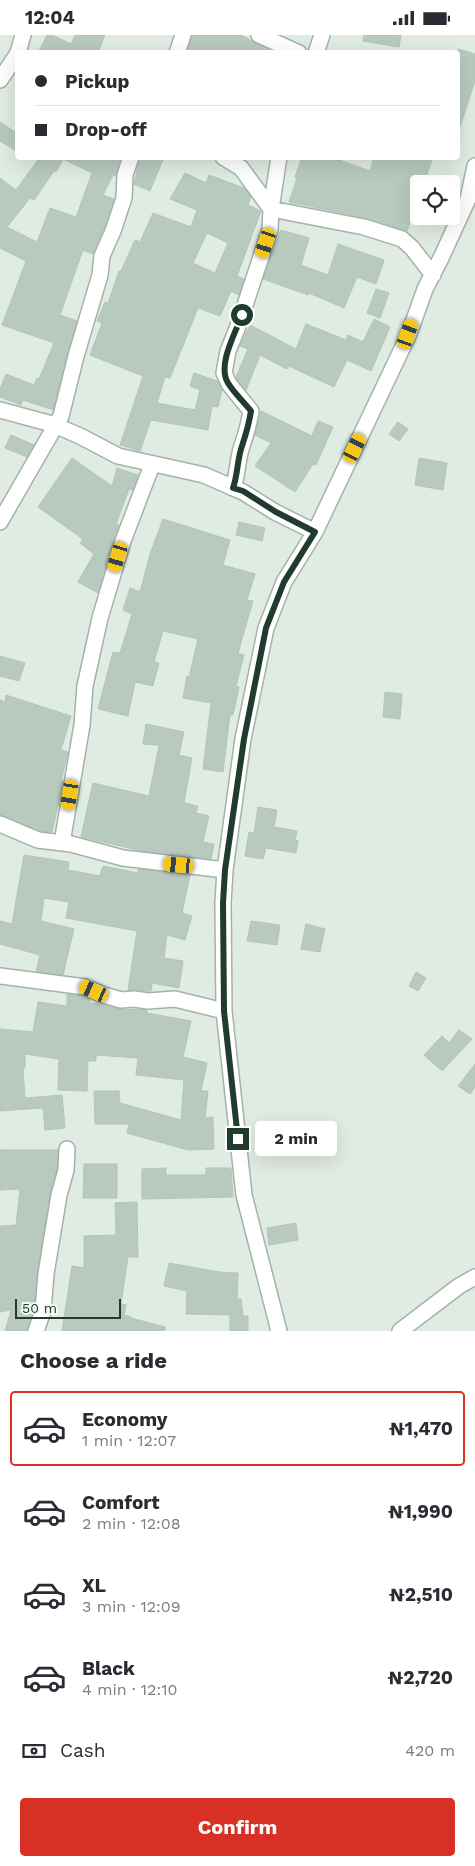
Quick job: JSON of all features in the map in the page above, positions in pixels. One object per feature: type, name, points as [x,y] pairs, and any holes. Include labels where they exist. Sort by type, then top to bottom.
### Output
[{"type":"street","points":[[19,50],[23,35]]},
{"type":"street","points":[[178,50],[183,35]]},
{"type":"street","points":[[259,35],[292,50]]},
{"type":"street","points":[[317,50],[322,35]]},
{"type":"street","points":[[0,80],[15,58]]},
{"type":"street","points":[[0,522],[57,427],[61,417],[76,356],[100,275],[102,256],[124,199],[125,175],[130,160]]},
{"type":"street","points":[[228,160],[241,168],[271,209],[364,227],[402,239],[412,248],[433,275]]},
{"type":"street","points":[[233,488],[238,475],[239,459],[251,411],[228,384],[224,373],[228,351],[270,229],[279,160]]},
{"type":"street","points":[[279,1331],[244,1195],[224,1011],[223,903],[225,870],[244,739],[266,628],[284,582],[315,532],[400,351],[425,289],[468,199],[475,166]]},
{"type":"street","points":[[0,410],[80,436],[118,457],[204,475],[243,491],[276,512],[315,532]]},
{"type":"street","points":[[62,843],[82,725],[85,687],[100,618],[123,541],[152,465]]},
{"type":"street","points":[[0,825],[38,841],[72,844],[123,859],[225,870]]},
{"type":"street","points":[[0,976],[85,987],[121,1000],[175,999],[224,1011]]},
{"type":"street","points":[[36,1331],[42,1311],[59,1195],[66,1170],[67,1149]]},
{"type":"street","points":[[400,1331],[459,1286],[475,1277]]},
{"type":"building","points":[[47,35],[52,35],[71,44],[75,35],[105,35],[99,50],[40,50]]},
{"type":"building","points":[[192,35],[241,35],[269,50],[188,50]]},
{"type":"building","points":[[364,35],[401,35],[399,47],[363,41]]},
{"type":"building","points":[[458,49],[475,54],[475,81],[460,127],[460,50]]},
{"type":"building","points":[[0,122],[15,132],[15,150],[0,141]]},
{"type":"building","points":[[38,160],[62,160],[56,172],[54,171],[34,200],[30,198],[7,227],[37,242],[50,208],[76,217],[92,173],[65,160],[120,160],[116,176],[113,175],[103,195],[114,199],[104,228],[93,254],[83,250],[60,315],[77,321],[53,410],[23,400],[21,405],[0,397],[0,389],[6,374],[34,385],[37,378],[39,379],[54,343],[2,325],[26,261],[0,248],[0,178],[16,190]]},
{"type":"building","points":[[139,160],[163,160],[150,191],[134,184]]},
{"type":"building","points":[[301,160],[339,160],[370,171],[373,160],[432,160],[427,175],[410,175],[410,223],[407,231],[367,218],[289,202],[297,178],[295,177]]},
{"type":"building","points":[[185,173],[206,183],[209,175],[244,188],[251,197],[248,205],[261,211],[237,276],[244,279],[239,295],[231,291],[220,316],[198,308],[170,378],[165,377],[157,403],[195,410],[200,390],[190,386],[194,373],[217,381],[222,390],[218,407],[212,406],[208,430],[151,420],[140,451],[120,445],[143,376],[90,355],[102,323],[97,321],[105,302],[108,303],[119,271],[121,271],[135,240],[140,242],[153,213],[191,227],[197,210],[170,199]],"holes":[[[207,233],[228,243],[215,273],[193,263]]]},
{"type":"building","points":[[281,230],[309,238],[301,265],[328,275],[338,244],[384,260],[376,284],[357,277],[344,308],[309,293],[308,295],[263,279]]},
{"type":"building","points":[[376,289],[389,293],[380,318],[367,313]]},
{"type":"building","points":[[374,319],[390,327],[371,371],[347,360],[334,387],[289,366],[287,369],[260,355],[246,390],[236,377],[248,349],[240,346],[250,325],[296,349],[306,324],[346,340],[348,335],[363,342]]},
{"type":"building","points":[[261,411],[312,436],[318,421],[333,427],[316,465],[313,464],[295,492],[255,466],[271,443],[255,435]]},
{"type":"building","points":[[398,422],[408,429],[399,441],[389,434]]},
{"type":"building","points":[[11,435],[34,445],[27,457],[5,448]]},
{"type":"building","points":[[72,458],[112,486],[117,468],[138,475],[133,490],[129,489],[116,524],[119,525],[98,593],[78,582],[94,554],[80,543],[83,539],[38,507]]},
{"type":"building","points":[[419,458],[447,463],[443,490],[415,485]]},
{"type":"building","points":[[163,519],[230,540],[223,565],[255,574],[247,600],[253,601],[238,653],[244,655],[236,686],[239,687],[233,715],[230,715],[223,772],[203,769],[211,703],[183,698],[187,676],[189,677],[198,639],[163,631],[154,662],[159,663],[153,686],[135,682],[128,716],[98,709],[113,652],[120,653],[132,614],[123,610],[130,588],[140,592],[150,554]]},
{"type":"building","points":[[239,522],[265,528],[262,541],[236,535]]},
{"type":"building","points":[[0,656],[25,663],[19,681],[0,676]]},
{"type":"building","points":[[385,692],[402,694],[400,719],[383,717]]},
{"type":"building","points":[[6,695],[71,716],[61,750],[68,752],[52,832],[40,831],[0,815],[0,700],[5,702]]},
{"type":"building","points":[[146,724],[184,732],[179,755],[192,758],[184,803],[198,806],[196,813],[209,816],[203,842],[214,844],[211,859],[142,851],[81,837],[93,783],[149,796],[159,745],[143,744]]},
{"type":"building","points":[[258,807],[277,810],[274,827],[297,831],[295,840],[298,841],[296,853],[266,848],[263,859],[245,856],[249,832],[254,833]]},
{"type":"building","points":[[24,855],[69,862],[68,870],[100,876],[103,866],[138,873],[138,869],[190,875],[182,913],[192,916],[185,940],[167,935],[164,958],[183,961],[179,988],[152,983],[151,991],[128,990],[137,931],[66,918],[69,902],[44,898],[41,921],[74,929],[63,975],[36,971],[40,955],[0,944],[0,921],[12,924]]},
{"type":"building","points":[[251,921],[280,925],[277,945],[247,941]]},
{"type":"building","points":[[306,924],[325,929],[320,952],[301,949]]},
{"type":"building","points":[[416,972],[426,978],[418,991],[409,986]]},
{"type":"building","points":[[67,994],[83,996],[89,999],[89,1003],[119,1009],[147,1010],[147,1013],[191,1021],[183,1057],[207,1063],[201,1091],[208,1091],[205,1118],[213,1117],[214,1149],[188,1150],[127,1133],[129,1124],[95,1124],[94,1091],[119,1091],[120,1103],[181,1120],[184,1080],[136,1075],[138,1058],[96,1055],[96,1061],[88,1061],[87,1091],[58,1090],[59,1059],[25,1054],[25,1068],[23,1068],[25,1098],[62,1095],[65,1128],[45,1130],[43,1108],[0,1111],[0,1029],[33,1032],[38,1002],[67,1006]]},
{"type":"building","points":[[459,1030],[472,1039],[442,1071],[424,1055],[442,1036],[449,1043]]},
{"type":"building","points":[[475,1064],[475,1087],[470,1094],[458,1086]]},
{"type":"building","points":[[0,1150],[58,1150],[57,1169],[50,1193],[37,1273],[34,1309],[27,1331],[5,1331],[11,1310],[0,1312],[0,1226],[16,1225],[20,1189],[0,1190]]},
{"type":"building","points":[[84,1164],[117,1164],[117,1198],[83,1198]]},
{"type":"building","points":[[166,1168],[166,1175],[206,1175],[206,1168],[231,1168],[233,1197],[142,1199],[142,1169]]},
{"type":"building","points":[[137,1202],[138,1257],[128,1257],[121,1304],[126,1305],[124,1315],[165,1327],[165,1331],[62,1331],[72,1266],[84,1268],[84,1236],[116,1235],[115,1203]]},
{"type":"building","points":[[296,1223],[298,1240],[269,1245],[267,1228]]},
{"type":"building","points":[[169,1263],[219,1272],[238,1273],[237,1299],[241,1299],[243,1316],[248,1316],[248,1331],[230,1331],[230,1315],[186,1314],[187,1291],[164,1286]]},
{"type":"route","points":[[238,1139],[224,1011],[223,903],[225,870],[244,739],[266,628],[284,582],[315,532],[276,512],[243,491],[233,488],[238,475],[239,459],[247,434],[251,411],[228,384],[224,373],[228,351],[242,315]]}]
